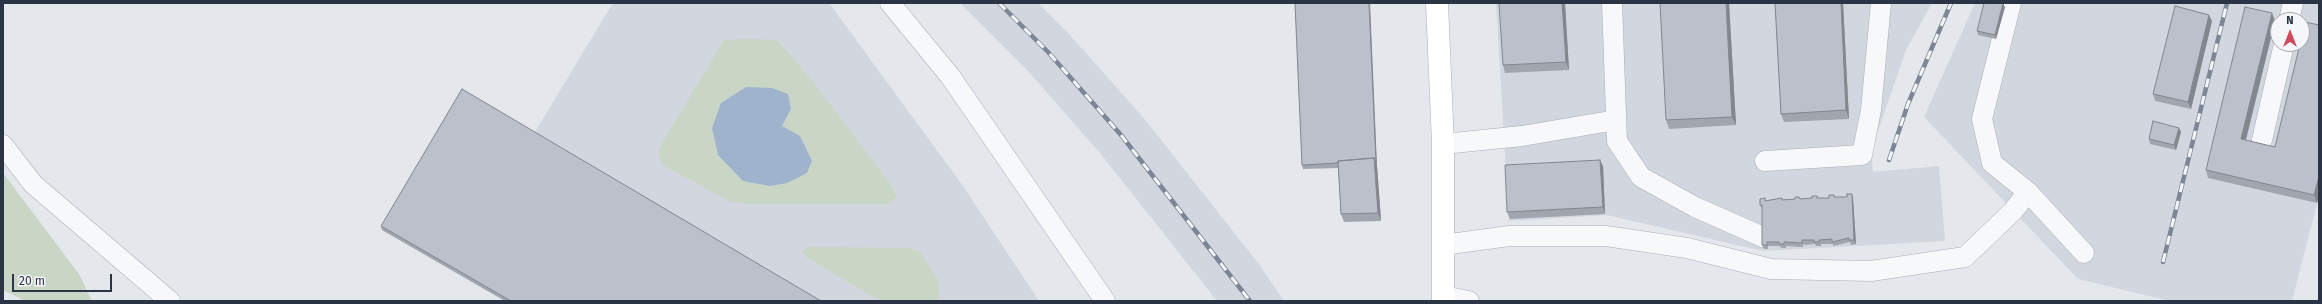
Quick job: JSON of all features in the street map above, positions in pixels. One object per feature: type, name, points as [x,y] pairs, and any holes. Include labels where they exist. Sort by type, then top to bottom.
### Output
[{"type":"street","points":[[1437,3],[1443,144],[1443,299]]},
{"type":"lane","points":[[890,3],[950,76],[1105,301]]},
{"type":"lane","points":[[1612,3],[1617,141],[1641,177],[1695,207],[1763,237]]},
{"type":"lane","points":[[1766,161],[1862,155],[1871,110],[1881,3]]},
{"type":"lane","points":[[2011,3],[1982,119],[1992,163],[2028,192],[2084,253]]},
{"type":"lane","points":[[2262,140],[2282,52]]},
{"type":"lane","points":[[1443,144],[1522,136],[1616,120]]},
{"type":"lane","points":[[3,145],[33,184],[170,301]]},
{"type":"lane","points":[[1443,245],[1510,236],[1606,236],[1687,248],[1771,269],[1871,271],[1965,257],[2013,211],[2028,192]]},
{"type":"lane","points":[[1443,299],[1469,301]]},
{"type":"shaded area","points":[[613,3],[829,3],[963,186],[1039,301],[505,301],[382,230],[533,135]]},
{"type":"shaded area","points":[[960,3],[1038,3],[1069,34],[1143,117],[1258,263],[1284,301],[1217,301],[1100,153],[1028,71]]},
{"type":"shaded area","points":[[1496,3],[1932,3],[1906,50],[1871,151],[1873,172],[1939,166],[1945,241],[1763,251],[1607,215],[1509,221]]},
{"type":"shaded area","points":[[1975,3],[2319,3],[2319,196],[2292,301],[2170,301],[2078,279],[1924,117]]},
{"type":"green space","points":[[724,40],[777,40],[815,84],[891,185],[896,196],[890,204],[749,204],[731,202],[663,165],[658,155],[661,145]],"holes":[[[772,88],[791,109],[782,126],[800,136],[812,161],[787,183]]]},
{"type":"green space","points":[[3,173],[79,274],[92,301],[25,301],[3,290]]},
{"type":"green space","points":[[808,247],[908,248],[920,252],[938,280],[939,301],[880,301],[806,257],[802,251]]},
{"type":"water","points":[[746,87],[772,88],[788,94],[791,109],[782,126],[800,136],[812,161],[807,173],[787,183],[770,186],[743,181],[718,155],[712,128],[721,103]]},
{"type":"building","points":[[1295,3],[1369,3],[1376,162],[1374,158],[1338,161],[1338,163],[1302,165]]},
{"type":"building","points":[[1499,3],[1562,3],[1566,62],[1503,65]]},
{"type":"building","points":[[1660,3],[1726,3],[1732,117],[1666,120]]},
{"type":"building","points":[[1775,3],[1841,3],[1846,110],[1781,114]]},
{"type":"building","points":[[1984,3],[2003,3],[1995,35],[1977,31]]},
{"type":"building","points":[[2175,6],[2209,15],[2188,102],[2153,94]]},
{"type":"building","points":[[2245,7],[2270,13],[2270,21],[2241,139],[2275,147],[2298,52],[2310,52],[2310,23],[2319,25],[2319,176],[2314,195],[2206,170]]},
{"type":"building","points":[[462,89],[821,301],[511,301],[381,226]]},
{"type":"building","points":[[2153,121],[2179,128],[2174,145],[2149,139]]},
{"type":"building","points":[[1374,158],[1378,213],[1341,214],[1338,161]]},
{"type":"building","points":[[1600,160],[1603,207],[1507,212],[1505,165]]},
{"type":"building","points":[[1847,194],[1852,194],[1854,240],[1849,240],[1849,238],[1832,242],[1832,239],[1814,242],[1814,240],[1802,240],[1802,243],[1784,242],[1784,244],[1779,244],[1779,242],[1767,242],[1767,245],[1762,245],[1762,205],[1760,205],[1760,199],[1765,198],[1765,201],[1782,198],[1782,200],[1795,199],[1795,197],[1799,197],[1800,199],[1812,198],[1812,196],[1817,196],[1817,198],[1829,198],[1829,195],[1834,195],[1834,197],[1847,197]]},
{"type":"railway","points":[[999,3],[1048,52],[1121,135],[1250,301]]},
{"type":"railway","points":[[1889,160],[1908,104],[1951,3]]},
{"type":"railway","points":[[2163,262],[2227,3]]}]
